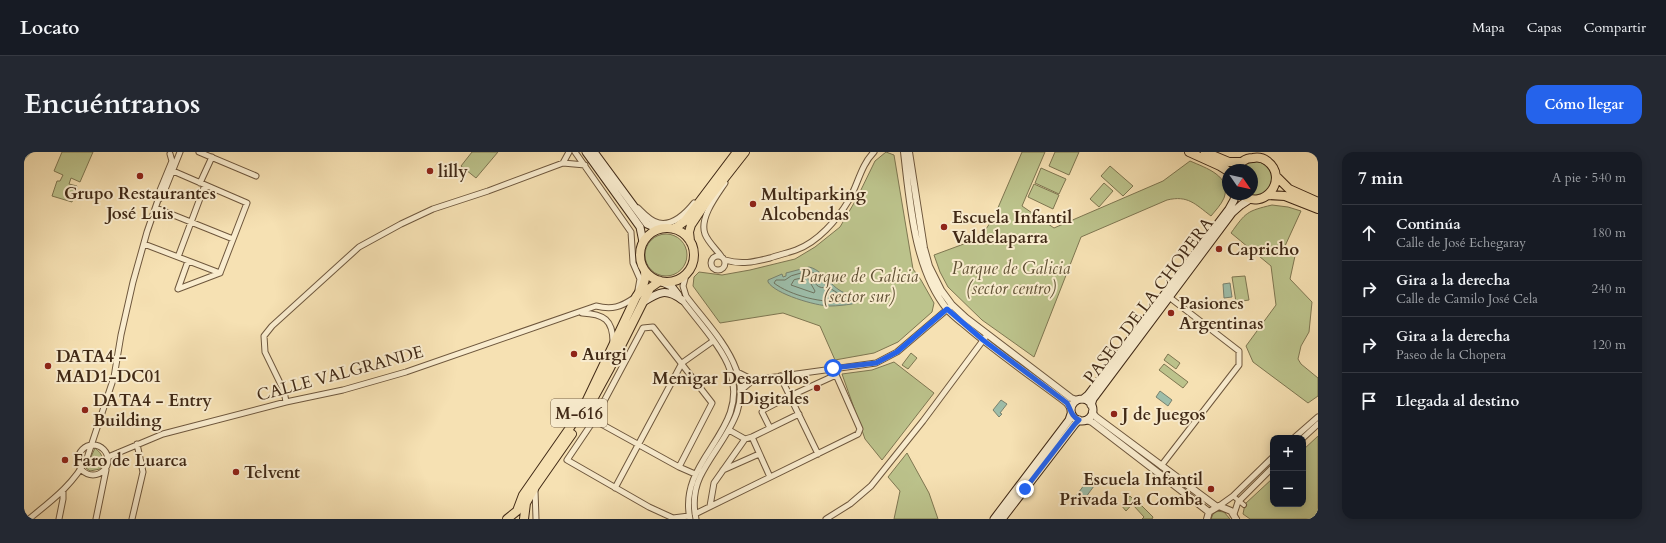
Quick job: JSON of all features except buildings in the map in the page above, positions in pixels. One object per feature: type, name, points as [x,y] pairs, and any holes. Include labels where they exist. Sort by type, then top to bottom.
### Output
[{"type":"highway","points":[[674,229],[685,221],[737,152]]},
{"type":"highway","points":[[690,241],[686,236],[674,229],[659,229],[647,236],[640,250],[640,258],[645,272],[650,277],[661,282],[679,280],[686,275],[694,259],[689,232],[691,225],[709,198],[746,152]]},
{"type":"highway","points":[[1189,152],[1222,168]]},
{"type":"highway","points":[[1205,152],[1229,162],[1242,162],[1254,157],[1260,158],[1271,165],[1276,176],[1289,189],[1318,202]]},
{"type":"highway","points":[[1258,199],[1268,195],[1273,190],[1276,183],[1276,176]]},
{"type":"highway","points":[[1268,195],[1285,196],[1318,210]]},
{"type":"highway","name":"M-616","points":[[524,519],[526,503],[535,487],[585,413],[610,368],[640,299],[646,280],[645,272]]},
{"type":"highway","name":"M-616","points":[[507,519],[517,511],[523,495],[574,421],[590,393],[613,345],[640,299],[650,288],[661,282]]},
{"type":"main road","points":[[586,152],[640,227],[643,242]]},
{"type":"main road","points":[[594,152],[624,195],[647,224],[659,229]]},
{"type":"main road","name":"PASEO DE LA CHOPERA","points":[[1080,400],[1088,395],[1234,200]]},
{"type":"main road","name":"PASEO DE LA CHOPERA","points":[[1092,408],[1093,399],[1232,213],[1248,200]]},
{"type":"main road","points":[[661,282],[670,286],[682,300]]},
{"type":"main road","points":[[640,299],[661,292],[675,294],[682,300]]},
{"type":"main road","points":[[994,519],[1069,420],[1074,402],[1080,400],[1092,408],[1082,420],[1075,424],[1002,519]]},
{"type":"main road","points":[[1071,411],[1075,418],[1082,420]]},
{"type":"street","points":[[158,200],[162,197],[180,152]]},
{"type":"street","points":[[198,152],[256,176]]},
{"type":"street","points":[[563,162],[569,152]]},
{"type":"street","points":[[575,152],[631,232],[633,263],[640,279],[640,299]]},
{"type":"street","points":[[746,152],[710,205],[703,226],[709,241],[723,258],[734,263],[746,263],[796,250],[806,245],[829,227],[840,214],[849,199],[864,165],[874,152]]},
{"type":"street","points":[[904,152],[918,250],[936,292],[950,307],[985,338],[1067,403],[1071,411]]},
{"type":"street","points":[[909,152],[924,248],[932,272],[950,307]]},
{"type":"street","points":[[29,519],[63,490],[81,469],[92,445],[114,377],[130,293],[156,208],[158,195],[172,161],[170,153]]},
{"type":"street","points":[[178,257],[212,158]]},
{"type":"street","points":[[286,402],[284,391],[265,352],[264,336],[272,326],[359,247],[401,224],[433,209],[488,191],[563,162],[585,165]]},
{"type":"street","points":[[172,171],[247,203],[220,273],[178,288],[188,261]]},
{"type":"street","points":[[624,195],[650,219],[659,223],[671,222],[686,212],[714,182]]},
{"type":"street","points":[[156,208],[233,239]]},
{"type":"street","points":[[144,244],[220,273]]},
{"type":"street","points":[[686,275],[683,286],[686,296],[728,353],[737,372],[740,391],[738,412],[729,430],[700,477],[695,497],[696,517]]},
{"type":"street","points":[[1161,466],[1239,365],[1240,351],[1169,297]]},
{"type":"street","name":"CALLE VALGRANDE","points":[[108,457],[163,434],[286,402],[343,390],[406,372],[596,306],[605,308],[622,306],[640,299]]},
{"type":"street","points":[[679,467],[712,403],[653,327],[643,328],[594,420],[568,460],[649,507],[673,518],[690,517],[689,492],[694,474],[727,423],[733,403],[734,391],[730,370],[723,355],[682,300]]},
{"type":"street","points":[[740,391],[753,380],[876,363],[897,352],[950,307]]},
{"type":"street","points":[[579,313],[595,314],[606,318],[613,331],[613,345]]},
{"type":"street","points":[[985,338],[1071,398],[1080,400]]},
{"type":"street","points":[[826,519],[850,504],[871,486],[914,433],[985,338]]},
{"type":"street","points":[[615,488],[637,444],[682,364],[713,341]]},
{"type":"street","points":[[696,517],[710,506],[860,432],[833,368]]},
{"type":"street","points":[[737,372],[753,380]]},
{"type":"street","points":[[770,428],[762,410],[836,375]]},
{"type":"street","points":[[780,376],[818,454]]},
{"type":"street","points":[[1092,408],[1096,417],[1161,466],[1218,506],[1226,508],[1235,516],[1238,502],[1270,470]]},
{"type":"street","points":[[710,506],[714,483],[745,439],[799,414]]},
{"type":"street","points":[[1297,435],[1318,417]]},
{"type":"street","points":[[594,420],[694,474]]},
{"type":"street","points":[[1082,420],[1092,422],[1210,512]]},
{"type":"street","points":[[1306,435],[1318,424]]},
{"type":"street","points":[[729,430],[745,439]]},
{"type":"street","points":[[752,437],[770,477]]},
{"type":"street","points":[[132,519],[143,472],[137,444]]},
{"type":"street","points":[[92,445],[100,447],[104,450],[108,457],[96,519]]},
{"type":"street","points":[[722,470],[759,454]]},
{"type":"street","points":[[1207,519],[1210,512],[1225,503],[1270,460]]},
{"type":"street","points":[[81,469],[85,473],[94,475],[106,469]]},
{"type":"street","points":[[535,487],[536,519]]},
{"type":"street","points":[[59,519],[64,499],[63,490]]},
{"type":"street","points":[[1233,496],[1238,502],[1244,505]]},
{"type":"green space","points":[[62,152],[93,152],[80,182],[71,178],[69,184],[77,186],[72,202],[52,196],[57,181],[60,181],[63,175],[54,171]]},
{"type":"green space","points":[[472,152],[498,152],[476,178],[461,166]]},
{"type":"green space","name":"Parque de Galicia (sector sur)","points":[[886,152],[894,155],[913,269],[934,303],[932,312],[898,342],[874,353],[835,360],[820,326],[783,313],[720,323],[693,286],[694,277],[699,272],[722,275],[795,259],[815,247],[840,227],[857,198],[875,161]]},
{"type":"green space","name":"Parque de Galicia (sector centro)","points":[[1022,152],[1045,152],[1022,206],[1054,228],[1163,181],[1190,161],[1210,170],[1222,180],[1223,200],[1211,216],[1196,204],[1186,200],[1167,200],[1081,237],[1034,357],[982,320],[948,287],[940,272],[934,255],[980,238],[994,217]]},
{"type":"green space","points":[[1055,152],[1079,152],[1069,175],[1049,166]]},
{"type":"green space","points":[[1255,161],[1264,164],[1269,170],[1272,176],[1272,183],[1269,189],[1264,193],[1258,194],[1258,164],[1245,164]]},
{"type":"green space","points":[[1110,166],[1133,186],[1123,196],[1101,176]]},
{"type":"green space","points":[[1041,168],[1066,179],[1059,194],[1035,183]]},
{"type":"green space","points":[[1104,183],[1113,191],[1099,207],[1090,199]]},
{"type":"green space","points":[[1034,184],[1059,195],[1053,209],[1028,197]]},
{"type":"green space","points":[[1272,205],[1288,207],[1301,211],[1285,246],[1295,256],[1290,279],[1312,302],[1309,332],[1301,346],[1298,359],[1301,364],[1318,378],[1318,396],[1308,403],[1253,362],[1246,346],[1276,305],[1271,266],[1231,233],[1248,213]]},
{"type":"green space","points":[[666,234],[681,240],[687,255],[681,270],[666,276],[651,270],[645,255],[651,240]]},
{"type":"green space","points":[[1245,276],[1249,300],[1236,302],[1232,277]]},
{"type":"green space","points":[[911,353],[917,358],[908,369],[902,365]]},
{"type":"green space","points":[[1168,354],[1180,363],[1176,369],[1164,360]]},
{"type":"green space","points":[[894,362],[934,393],[882,460],[865,439],[842,374],[872,370]]},
{"type":"green space","points":[[1164,364],[1188,382],[1183,388],[1159,370]]},
{"type":"green space","points":[[1318,436],[1318,519],[1250,519],[1243,514],[1245,504],[1270,481],[1270,507],[1306,507],[1306,447]]},
{"type":"green space","points":[[95,448],[100,453],[103,460],[100,469],[90,471],[86,468]]},
{"type":"green space","points":[[907,453],[929,493],[938,519],[894,519],[900,491],[888,477]]},
{"type":"green space","points":[[1130,496],[1135,501],[1126,511],[1121,505]]},
{"type":"green space","points":[[1138,502],[1153,517],[1152,519],[1142,519],[1144,517],[1134,506]]},
{"type":"green space","points":[[1216,511],[1224,512],[1230,519],[1211,519]]},
{"type":"water","points":[[809,267],[821,273],[842,292],[856,294],[857,301],[855,299],[854,303],[852,304],[835,306],[815,304],[787,295],[779,291],[768,282],[768,280],[782,274],[783,277],[786,276],[786,273]]},
{"type":"water","points":[[1230,283],[1232,297],[1224,298],[1223,284]]},
{"type":"water","points":[[1160,391],[1172,400],[1168,406],[1156,397]]},
{"type":"water","points":[[1001,400],[1007,404],[1000,413],[1002,414],[999,417],[993,410]]},
{"type":"water","points":[[1087,481],[1094,486],[1083,501],[1076,496]]},
{"type":"waterway","points":[[24,159],[31,152]]},
{"type":"place","name":"lilly","points":[[430,171]]},
{"type":"place","name":"Grupo Restaurantes José Luis","points":[[140,176]]},
{"type":"place","name":"Multiparking Alcobendas","points":[[753,204]]},
{"type":"place","name":"Escuela Infantil Valdelaparra","points":[[944,227]]},
{"type":"place","name":"Capricho","points":[[1219,249]]},
{"type":"place","name":"Pasiones Argentinas","points":[[1171,313]]},
{"type":"place","name":"Aurgi","points":[[574,354]]},
{"type":"place","name":"DATA4 - MAD1-DC01","points":[[48,366]]},
{"type":"place","name":"Menigar Desarrollos Digitales","points":[[817,388]]},
{"type":"place","name":"DATA4 - Entry Building","points":[[85,410]]},
{"type":"place","name":"J de Juegos","points":[[1114,414]]},
{"type":"place","name":"Faro de Luarca","points":[[65,460]]},
{"type":"place","name":"Telvent","points":[[236,472]]},
{"type":"place","name":"Escuela Infantil Privada La Comba","points":[[1211,489]]},
{"type":"route","points":[[833,368],[876,363],[897,352],[947,309],[983,340],[1067,403],[1072,414],[1079,420],[1025,489]]}]
